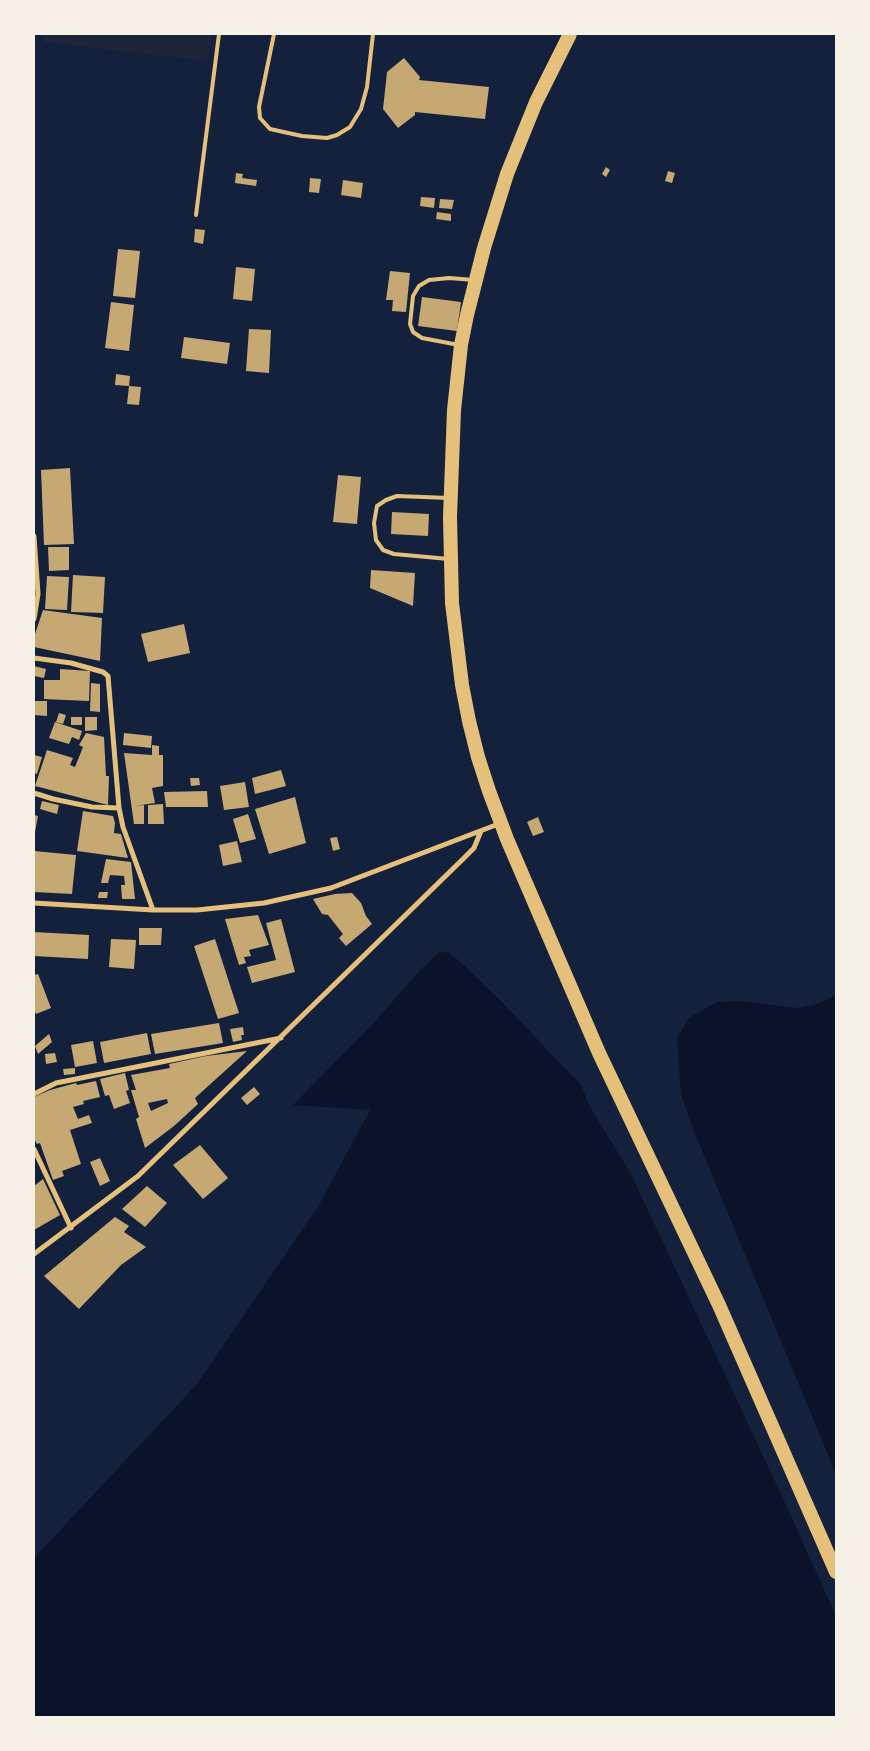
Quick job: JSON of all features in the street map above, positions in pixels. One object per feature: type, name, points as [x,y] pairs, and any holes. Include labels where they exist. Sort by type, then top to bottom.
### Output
[{"type":"highway","points":[[570,34],[539,95],[511,165],[491,225],[461,345],[454,410],[451,559],[452,603],[469,721],[489,791],[501,823],[599,1053],[719,1305],[836,1572]]},
{"type":"street","points":[[34,536],[38,594],[34,618]]},
{"type":"street","points":[[34,658],[71,663],[103,672],[108,676],[119,808],[123,827],[153,910]]},
{"type":"street","points":[[34,793],[92,807],[119,808]]},
{"type":"street","points":[[34,903],[153,910],[198,910],[264,902],[331,888],[501,823]]},
{"type":"street","points":[[34,1254],[138,1176],[474,848],[481,831]]},
{"type":"street","points":[[34,1094],[56,1083],[281,1038]]},
{"type":"street","points":[[34,1149],[71,1228]]},
{"type":"lane","points":[[196,214],[219,34]]},
{"type":"lane","points":[[274,34],[259,107],[260,118],[270,129],[302,136],[327,138],[337,136],[350,127],[361,109],[367,87],[373,34]]},
{"type":"lane","points":[[461,345],[422,338],[413,332],[410,324],[412,296],[419,286],[429,280],[449,278],[476,280]]},
{"type":"lane","points":[[451,498],[397,496],[377,506],[374,523],[376,540],[383,550],[394,554],[451,559]]},
{"type":"shaded area","points":[[43,34],[211,34],[207,61],[43,42]]},
{"type":"shaded area","points":[[447,952],[456,958],[500,1000],[581,1085],[590,1107],[630,1172],[836,1616],[836,1717],[34,1717],[34,1558],[197,1384],[319,1205],[370,1110],[293,1105],[373,1024],[421,969],[438,953]]},
{"type":"shaded area","points":[[836,995],[836,1474],[693,1129],[681,1094],[677,1038],[689,1018],[716,1002],[742,1001],[797,1008],[817,1004]]},
{"type":"building","points":[[404,58],[420,77],[419,80],[489,87],[485,119],[415,112],[415,115],[398,128],[383,109],[387,72]]},
{"type":"building","points":[[606,167],[610,170],[606,177],[602,174]]},
{"type":"building","points":[[668,171],[675,173],[672,183],[665,181]]},
{"type":"building","points":[[236,173],[243,174],[242,178],[257,180],[256,186],[235,183]]},
{"type":"building","points":[[310,178],[321,179],[319,193],[309,192]]},
{"type":"building","points":[[343,180],[363,183],[361,198],[341,195]]},
{"type":"building","points":[[421,197],[435,198],[434,208],[420,206]]},
{"type":"building","points":[[440,199],[454,200],[452,209],[439,208]]},
{"type":"building","points":[[437,212],[451,214],[451,221],[436,219]]},
{"type":"building","points":[[195,229],[205,230],[203,244],[194,242]]},
{"type":"building","points":[[118,249],[140,251],[135,298],[113,296]]},
{"type":"building","points":[[236,267],[255,269],[252,301],[233,299]]},
{"type":"building","points":[[390,271],[410,273],[406,312],[392,311],[393,300],[386,300]]},
{"type":"building","points":[[422,297],[461,302],[457,331],[418,326]]},
{"type":"building","points":[[111,302],[134,305],[129,351],[105,348]]},
{"type":"building","points":[[249,329],[271,330],[269,373],[246,371]]},
{"type":"building","points":[[184,337],[230,343],[227,364],[181,358]]},
{"type":"building","points":[[116,374],[130,376],[129,386],[115,385]]},
{"type":"building","points":[[129,386],[141,387],[139,405],[127,404]]},
{"type":"building","points":[[70,468],[74,544],[44,545],[41,470]]},
{"type":"building","points":[[338,475],[361,477],[357,524],[333,522]]},
{"type":"building","points":[[392,512],[429,514],[428,536],[391,534]]},
{"type":"building","points":[[48,547],[69,547],[69,570],[49,571]]},
{"type":"building","points":[[371,570],[415,573],[413,606],[370,588]]},
{"type":"building","points":[[73,575],[105,577],[103,613],[71,612]]},
{"type":"building","points":[[47,576],[69,577],[67,610],[45,609]]},
{"type":"building","points":[[43,610],[102,618],[100,661],[34,647],[34,637]]},
{"type":"building","points":[[184,624],[190,653],[148,662],[141,634]]},
{"type":"building","points":[[34,666],[46,669],[44,678],[34,676]]},
{"type":"building","points":[[60,669],[90,671],[89,701],[44,699],[44,680],[60,680]]},
{"type":"building","points":[[91,683],[100,684],[100,712],[90,711]]},
{"type":"building","points":[[34,701],[47,701],[47,716],[34,715]]},
{"type":"building","points":[[59,713],[66,715],[63,724],[56,722]]},
{"type":"building","points":[[71,717],[82,717],[82,725],[71,725]]},
{"type":"building","points":[[85,717],[97,717],[97,730],[85,731]]},
{"type":"building","points":[[55,722],[82,731],[79,740],[72,737],[69,744],[49,738]]},
{"type":"building","points":[[86,733],[104,737],[106,776],[109,776],[108,805],[35,786],[47,750],[73,758],[70,765],[75,767],[83,747],[79,745]]},
{"type":"building","points":[[124,733],[152,736],[151,748],[123,745]]},
{"type":"building","points":[[152,745],[159,746],[159,755],[163,755],[163,786],[152,788],[155,803],[134,806],[144,805],[144,824],[134,824],[124,753],[152,755]]},
{"type":"building","points":[[34,755],[42,757],[37,774],[34,773]]},
{"type":"building","points":[[281,770],[286,786],[255,794],[252,778]]},
{"type":"building","points":[[190,778],[199,778],[200,785],[191,786]]},
{"type":"building","points":[[245,782],[249,807],[224,810],[220,786]]},
{"type":"building","points":[[207,791],[208,807],[166,807],[164,792]]},
{"type":"building","points":[[295,797],[306,843],[269,854],[255,809]]},
{"type":"building","points":[[42,801],[59,805],[57,814],[40,809]]},
{"type":"building","points":[[163,804],[164,824],[148,824],[148,805]]},
{"type":"building","points":[[83,811],[113,816],[115,823],[114,833],[121,834],[128,858],[77,851]]},
{"type":"building","points":[[248,814],[256,839],[240,843],[233,819]]},
{"type":"building","points":[[34,815],[38,816],[35,832],[34,832]]},
{"type":"building","points":[[538,817],[544,832],[533,836],[527,822]]},
{"type":"building","points":[[337,837],[340,849],[333,851],[330,838]]},
{"type":"building","points":[[237,841],[242,862],[223,866],[219,845]]},
{"type":"building","points":[[34,851],[76,855],[72,894],[34,892]]},
{"type":"building","points":[[106,859],[131,862],[135,899],[122,899],[121,885],[125,885],[124,876],[110,875],[108,883],[101,883]]},
{"type":"building","points":[[99,892],[108,892],[107,898],[98,898]]},
{"type":"building","points":[[352,893],[361,903],[366,916],[372,924],[346,946],[339,938],[343,934],[328,915],[322,914],[313,899],[335,894]]},
{"type":"building","points":[[258,915],[269,945],[249,950],[251,956],[244,957],[246,963],[239,965],[225,919]]},
{"type":"building","points":[[281,919],[295,972],[252,983],[247,967],[276,960],[266,923]]},
{"type":"building","points":[[139,928],[162,928],[161,945],[139,945]]},
{"type":"building","points":[[34,932],[89,935],[88,959],[34,956]]},
{"type":"building","points":[[111,939],[136,940],[134,969],[109,967]]},
{"type":"building","points":[[215,939],[239,1013],[218,1019],[194,946]]},
{"type":"building","points":[[38,974],[51,1008],[36,1014],[34,1009],[34,975]]},
{"type":"building","points":[[219,1023],[223,1043],[155,1054],[151,1034]]},
{"type":"building","points":[[243,1027],[244,1035],[241,1035],[242,1040],[233,1042],[230,1029]]},
{"type":"building","points":[[147,1033],[151,1054],[104,1063],[100,1042]]},
{"type":"building","points":[[49,1034],[52,1042],[38,1054],[35,1046]]},
{"type":"building","points":[[93,1041],[97,1063],[75,1067],[71,1045]]},
{"type":"building","points":[[247,1051],[195,1098],[198,1104],[174,1126],[145,1148],[136,1119],[139,1117],[131,1090],[136,1090],[131,1075],[170,1068],[169,1064],[206,1056]],"holes":[[[167,1099],[168,1103],[151,1111],[148,1103]]]},
{"type":"building","points":[[55,1053],[57,1062],[46,1064],[45,1054]]},
{"type":"building","points":[[75,1068],[75,1074],[64,1075],[63,1069]]},
{"type":"building","points":[[125,1073],[129,1090],[126,1091],[130,1103],[114,1109],[109,1095],[105,1096],[100,1079]]},
{"type":"building","points":[[96,1081],[100,1097],[83,1101],[84,1104],[73,1107],[78,1119],[89,1115],[92,1123],[70,1130],[81,1164],[62,1171],[64,1176],[53,1180],[40,1143],[37,1144],[34,1139],[34,1097],[50,1090],[76,1083],[77,1085]]},
{"type":"building","points":[[254,1087],[260,1094],[247,1105],[241,1098]]},
{"type":"building","points":[[200,1145],[228,1178],[203,1199],[173,1165]]},
{"type":"building","points":[[100,1158],[110,1181],[100,1186],[90,1162]]},
{"type":"building","points":[[43,1179],[60,1215],[34,1230],[34,1186]]},
{"type":"building","points":[[147,1186],[167,1203],[145,1227],[122,1209]]},
{"type":"building","points":[[115,1217],[129,1226],[124,1232],[146,1247],[121,1265],[79,1309],[44,1276]]}]
